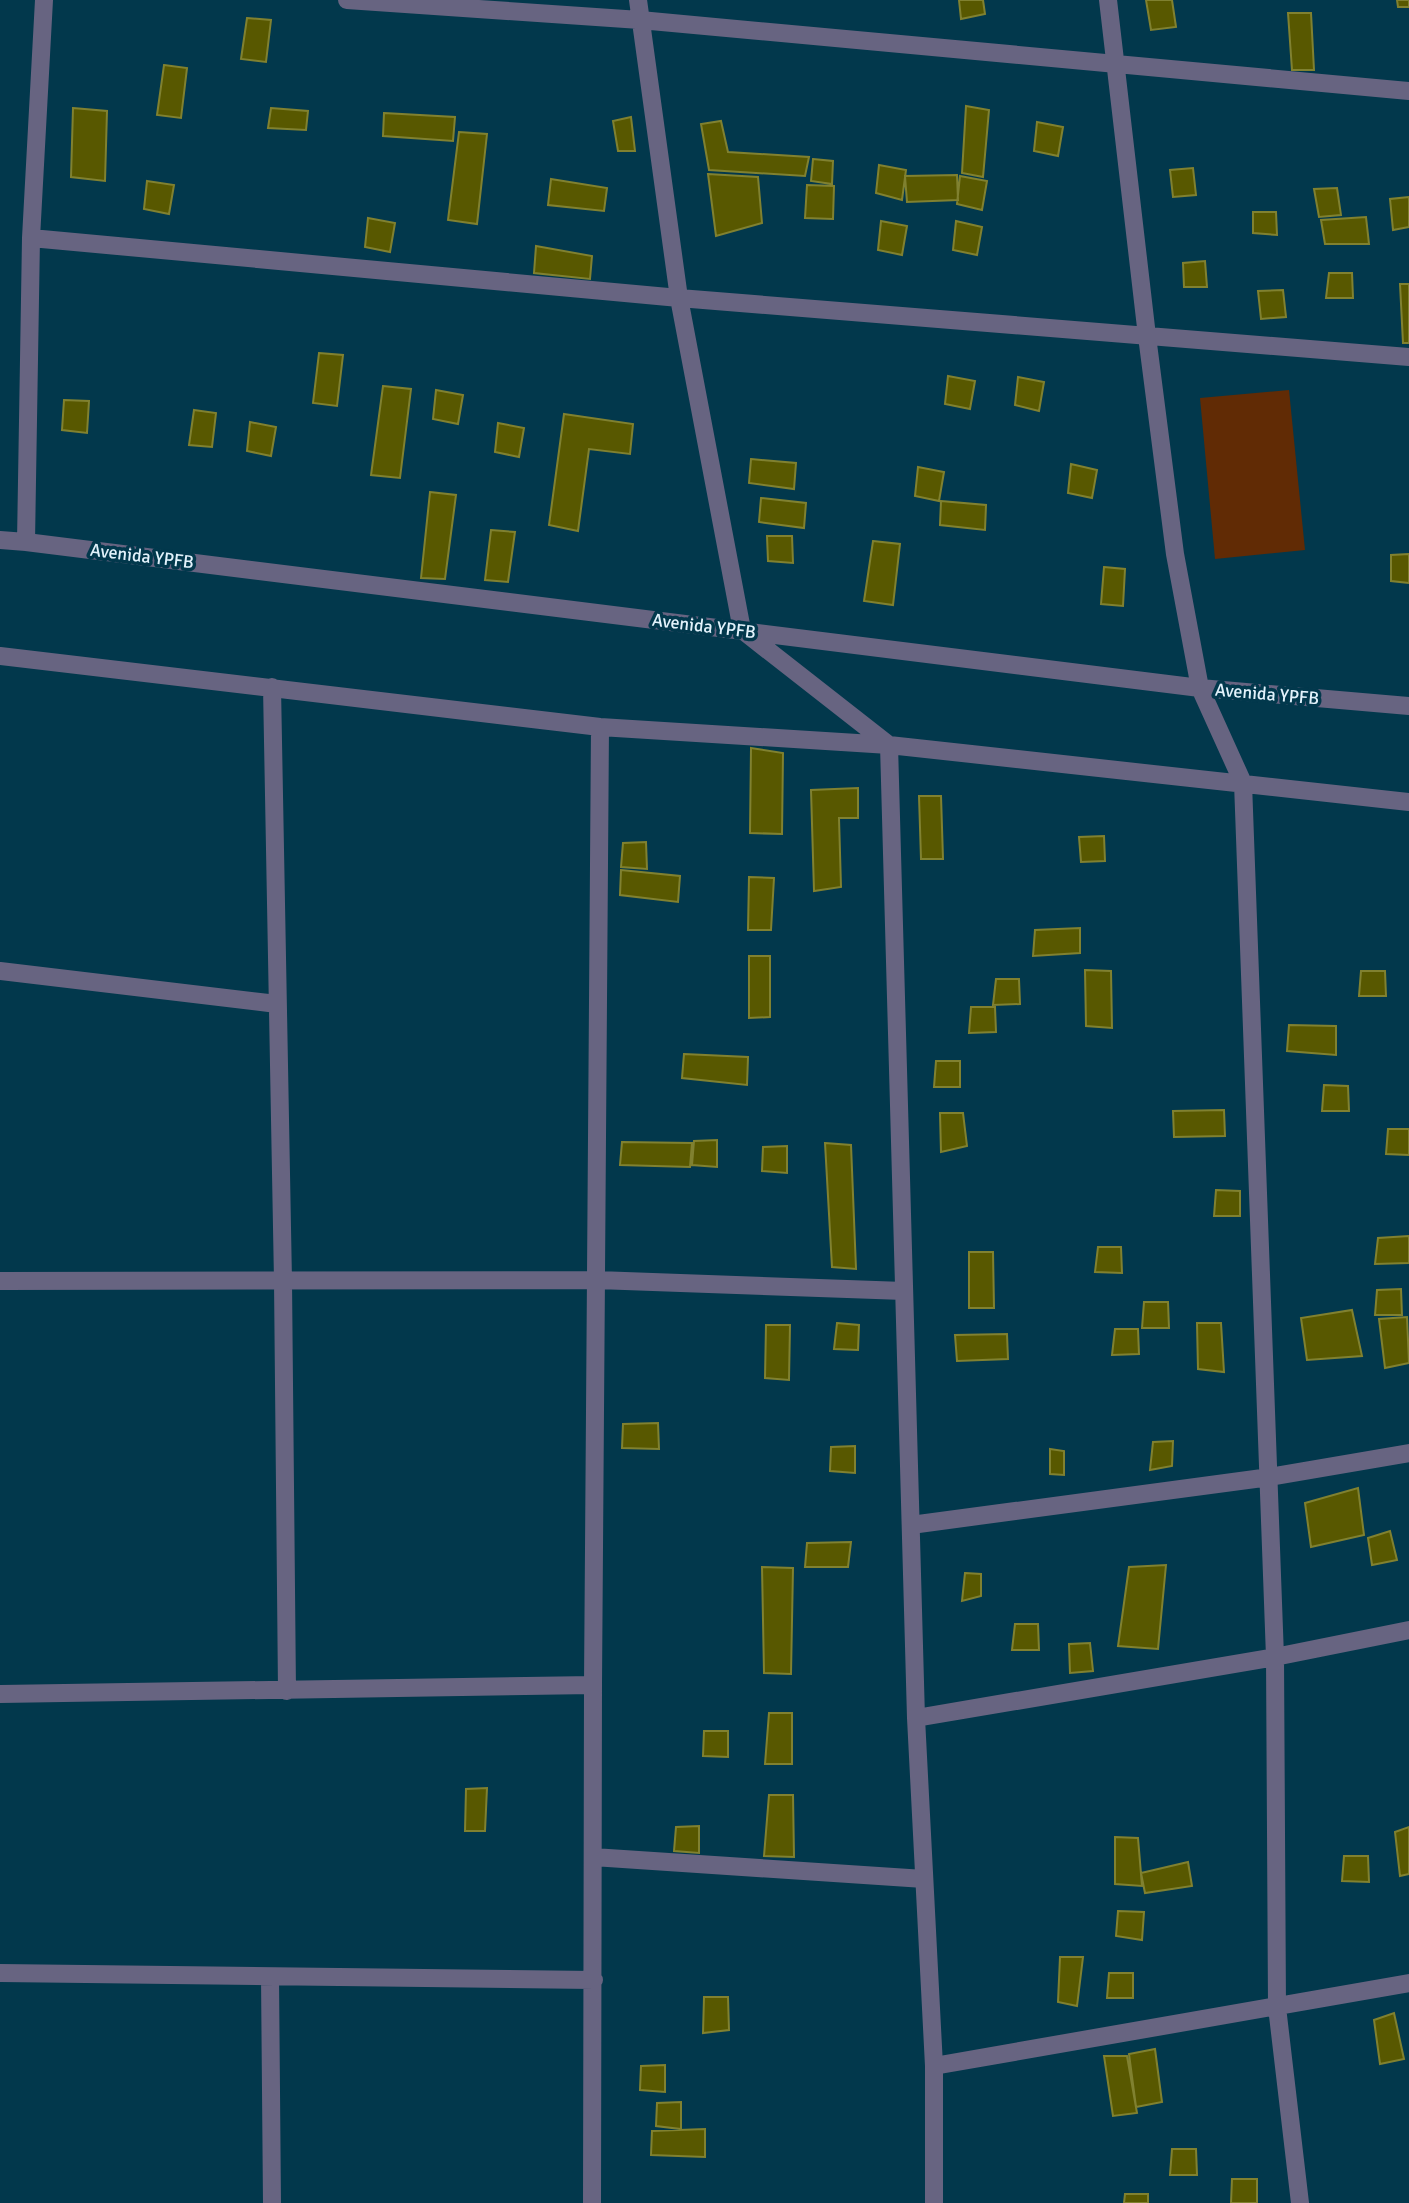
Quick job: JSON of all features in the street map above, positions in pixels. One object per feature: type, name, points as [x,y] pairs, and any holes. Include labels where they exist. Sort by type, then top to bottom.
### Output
[{"type":"street","points":[[26,542],[31,238],[44,0]]},
{"type":"street","points":[[346,0],[640,20],[1409,91]]},
{"type":"street","points":[[638,0],[679,298],[742,630],[889,745]]},
{"type":"street","points":[[1108,0],[1175,554],[1200,688],[1243,783],[1270,1477],[1275,1657],[1277,2007],[1300,2203]]},
{"type":"street","points":[[31,238],[679,298],[1409,356]]},
{"type":"street","name":"Avenida YPFB","points":[[0,540],[1200,688],[1409,706]]},
{"type":"street","points":[[0,656],[600,727],[889,745],[1409,802]]},
{"type":"street","points":[[272,687],[283,1281],[287,1691]]},
{"type":"street","points":[[593,2203],[593,1685],[600,727]]},
{"type":"street","points":[[889,745],[916,1718],[934,2066],[934,2203]]},
{"type":"street","points":[[0,971],[277,1004]]},
{"type":"street","points":[[0,1281],[597,1280],[904,1291]]},
{"type":"street","points":[[911,1525],[1270,1477],[1409,1453]]},
{"type":"street","points":[[916,1718],[1275,1657],[1409,1630]]},
{"type":"street","points":[[0,1694],[593,1685]]},
{"type":"street","points":[[593,1857],[924,1879]]},
{"type":"street","points":[[0,1973],[594,1980]]},
{"type":"street","points":[[270,1976],[272,2203]]},
{"type":"street","points":[[934,2066],[1409,1983]]},
{"type":"shaded area","points":[[1289,390],[1305,550],[1215,559],[1200,398]]},
{"type":"building","points":[[959,0],[983,0],[985,14],[961,19]]},
{"type":"building","points":[[1146,0],[1172,0],[1176,27],[1151,30]]},
{"type":"building","points":[[1397,0],[1409,0],[1409,7],[1398,7]]},
{"type":"building","points":[[1288,13],[1311,13],[1314,70],[1292,70]]},
{"type":"building","points":[[247,18],[271,20],[266,62],[241,59]]},
{"type":"building","points":[[164,65],[187,68],[181,118],[157,115]]},
{"type":"building","points":[[966,106],[989,110],[983,177],[962,173]]},
{"type":"building","points":[[73,108],[107,111],[105,181],[71,177]]},
{"type":"building","points":[[271,108],[308,111],[306,130],[268,128]]},
{"type":"building","points":[[384,113],[455,117],[453,141],[383,136]]},
{"type":"building","points":[[631,117],[635,151],[618,151],[613,121]]},
{"type":"building","points":[[721,121],[728,152],[809,157],[805,176],[709,170],[701,124]]},
{"type":"building","points":[[1037,122],[1063,127],[1058,156],[1034,151]]},
{"type":"building","points":[[459,132],[487,134],[477,224],[448,220]]},
{"type":"building","points":[[813,159],[833,161],[832,184],[811,181]]},
{"type":"building","points":[[879,165],[906,170],[902,200],[876,193]]},
{"type":"building","points":[[1193,168],[1196,195],[1173,197],[1170,170]]},
{"type":"building","points":[[708,174],[758,177],[762,223],[716,236]]},
{"type":"building","points":[[957,175],[958,200],[907,202],[905,176]]},
{"type":"building","points":[[960,176],[987,181],[982,210],[957,204]]},
{"type":"building","points":[[551,179],[607,188],[604,211],[548,205]]},
{"type":"building","points":[[147,181],[174,185],[169,214],[144,209]]},
{"type":"building","points":[[807,185],[834,186],[833,219],[805,218]]},
{"type":"building","points":[[1337,188],[1341,215],[1319,217],[1314,189]]},
{"type":"building","points":[[1409,197],[1409,227],[1393,230],[1390,199]]},
{"type":"building","points":[[1253,212],[1276,212],[1277,235],[1253,233]]},
{"type":"building","points":[[1366,217],[1369,244],[1325,244],[1321,220]]},
{"type":"building","points":[[368,218],[395,223],[390,252],[365,247]]},
{"type":"building","points":[[881,221],[907,226],[902,255],[878,250]]},
{"type":"building","points":[[956,221],[982,227],[977,255],[953,250]]},
{"type":"building","points":[[536,246],[592,256],[590,279],[534,273]]},
{"type":"building","points":[[1205,261],[1207,287],[1184,287],[1183,263]]},
{"type":"building","points":[[1329,273],[1352,273],[1353,298],[1326,298]]},
{"type":"building","points":[[1400,284],[1409,284],[1409,343],[1403,343]]},
{"type":"building","points":[[1283,290],[1286,317],[1261,319],[1258,291]]},
{"type":"building","points":[[319,353],[343,355],[337,406],[313,403]]},
{"type":"building","points":[[948,376],[975,381],[970,409],[945,404]]},
{"type":"building","points":[[1018,377],[1044,382],[1039,411],[1015,405]]},
{"type":"building","points":[[383,386],[411,389],[400,478],[371,475]]},
{"type":"building","points":[[436,390],[463,395],[458,424],[433,419]]},
{"type":"building","points":[[64,400],[89,401],[87,433],[62,430]]},
{"type":"building","points":[[194,410],[216,413],[212,447],[189,445]]},
{"type":"building","points":[[564,414],[633,424],[630,454],[589,449],[578,531],[549,525]]},
{"type":"building","points":[[250,422],[276,427],[271,456],[247,451]]},
{"type":"building","points":[[498,423],[524,428],[519,457],[495,452]]},
{"type":"building","points":[[751,459],[796,463],[794,489],[749,483]]},
{"type":"building","points":[[1071,464],[1097,470],[1092,498],[1068,493]]},
{"type":"building","points":[[918,467],[944,472],[939,501],[915,496]]},
{"type":"building","points":[[430,492],[456,495],[445,579],[421,578]]},
{"type":"building","points":[[761,498],[806,503],[804,528],[759,522]]},
{"type":"building","points":[[941,501],[986,505],[985,530],[940,525]]},
{"type":"building","points":[[491,530],[515,532],[508,582],[485,580]]},
{"type":"building","points":[[767,536],[792,536],[793,563],[768,561]]},
{"type":"building","points":[[873,541],[900,544],[893,605],[864,601]]},
{"type":"building","points":[[1409,554],[1409,583],[1391,581],[1391,555]]},
{"type":"building","points":[[1104,567],[1125,569],[1123,606],[1101,604]]},
{"type":"building","points":[[751,748],[783,753],[782,834],[750,833]]},
{"type":"building","points":[[858,788],[858,818],[839,818],[841,887],[814,891],[811,790]]},
{"type":"building","points":[[919,796],[941,796],[943,859],[921,859]]},
{"type":"building","points":[[1104,836],[1105,861],[1081,862],[1079,837]]},
{"type":"building","points":[[646,842],[647,869],[621,867],[623,843]]},
{"type":"building","points":[[621,870],[680,876],[678,902],[620,895]]},
{"type":"building","points":[[749,877],[774,878],[771,930],[748,930]]},
{"type":"building","points":[[1080,928],[1080,953],[1033,956],[1035,930]]},
{"type":"building","points":[[749,956],[770,956],[770,1017],[749,1018]]},
{"type":"building","points":[[1085,970],[1111,971],[1112,1028],[1086,1026]]},
{"type":"building","points":[[1361,971],[1385,971],[1386,996],[1359,996]]},
{"type":"building","points":[[996,979],[1019,979],[1020,1004],[993,1005]]},
{"type":"building","points":[[971,1007],[995,1007],[996,1032],[969,1033]]},
{"type":"building","points":[[1289,1025],[1336,1026],[1336,1055],[1287,1051]]},
{"type":"building","points":[[684,1054],[748,1057],[747,1085],[682,1078]]},
{"type":"building","points":[[936,1061],[960,1061],[960,1087],[934,1087]]},
{"type":"building","points":[[1324,1085],[1348,1086],[1349,1111],[1322,1111]]},
{"type":"building","points":[[1224,1110],[1225,1136],[1174,1137],[1173,1111]]},
{"type":"building","points":[[940,1113],[963,1113],[967,1146],[941,1152]]},
{"type":"building","points":[[1388,1129],[1409,1129],[1409,1155],[1386,1154]]},
{"type":"building","points":[[717,1140],[717,1167],[692,1165],[694,1141]]},
{"type":"building","points":[[622,1142],[692,1143],[690,1167],[620,1165]]},
{"type":"building","points":[[825,1143],[851,1145],[856,1269],[832,1267]]},
{"type":"building","points":[[787,1146],[787,1173],[762,1171],[763,1147]]},
{"type":"building","points":[[1216,1190],[1240,1191],[1240,1216],[1214,1216]]},
{"type":"building","points":[[1409,1236],[1409,1263],[1375,1264],[1378,1238]]},
{"type":"building","points":[[1098,1247],[1121,1247],[1122,1273],[1095,1272]]},
{"type":"building","points":[[969,1252],[993,1252],[994,1308],[969,1308]]},
{"type":"building","points":[[1401,1289],[1402,1315],[1375,1315],[1377,1290]]},
{"type":"building","points":[[1144,1302],[1168,1302],[1169,1328],[1142,1328]]},
{"type":"building","points":[[1352,1310],[1362,1356],[1307,1360],[1301,1318]]},
{"type":"building","points":[[1407,1317],[1409,1363],[1385,1368],[1379,1319]]},
{"type":"building","points":[[837,1323],[859,1325],[858,1350],[834,1349]]},
{"type":"building","points":[[1197,1323],[1221,1323],[1224,1372],[1198,1369]]},
{"type":"building","points":[[766,1325],[790,1325],[789,1380],[765,1378]]},
{"type":"building","points":[[1115,1329],[1138,1329],[1139,1354],[1112,1355]]},
{"type":"building","points":[[1007,1334],[1008,1359],[957,1361],[955,1335]]},
{"type":"building","points":[[658,1423],[659,1449],[622,1448],[623,1424]]},
{"type":"building","points":[[1173,1441],[1172,1466],[1150,1470],[1153,1442]]},
{"type":"building","points":[[855,1446],[855,1473],[830,1471],[831,1447]]},
{"type":"building","points":[[1050,1449],[1064,1451],[1064,1475],[1050,1474]]},
{"type":"building","points":[[1358,1488],[1364,1535],[1311,1547],[1305,1503]]},
{"type":"building","points":[[1390,1531],[1397,1560],[1372,1565],[1368,1538]]},
{"type":"building","points":[[851,1542],[848,1567],[805,1567],[807,1543]]},
{"type":"building","points":[[1166,1565],[1158,1649],[1118,1646],[1129,1567]]},
{"type":"building","points":[[762,1567],[793,1568],[791,1674],[764,1673]]},
{"type":"building","points":[[965,1573],[981,1574],[981,1596],[962,1601]]},
{"type":"building","points":[[1015,1624],[1038,1624],[1039,1650],[1012,1650]]},
{"type":"building","points":[[1090,1643],[1093,1671],[1070,1673],[1069,1644]]},
{"type":"building","points":[[769,1713],[792,1713],[792,1764],[765,1764]]},
{"type":"building","points":[[704,1731],[728,1731],[728,1757],[703,1756]]},
{"type":"building","points":[[487,1788],[485,1831],[465,1831],[466,1789]]},
{"type":"building","points":[[769,1795],[793,1795],[794,1857],[764,1856]]},
{"type":"building","points":[[699,1826],[699,1853],[674,1851],[676,1827]]},
{"type":"building","points":[[1409,1827],[1409,1874],[1400,1876],[1395,1832]]},
{"type":"building","points":[[1115,1837],[1138,1838],[1142,1886],[1115,1884]]},
{"type":"building","points":[[1344,1856],[1368,1856],[1369,1882],[1342,1881]]},
{"type":"building","points":[[1188,1862],[1192,1886],[1145,1893],[1141,1873]]},
{"type":"building","points":[[1118,1911],[1144,1912],[1142,1940],[1116,1936]]},
{"type":"building","points":[[1060,1957],[1083,1957],[1077,2006],[1058,2002]]},
{"type":"building","points":[[1109,1973],[1133,1973],[1133,1998],[1107,1998]]},
{"type":"building","points":[[704,1997],[728,1997],[729,2030],[703,2033]]},
{"type":"building","points":[[1394,2013],[1404,2059],[1380,2064],[1374,2020]]},
{"type":"building","points":[[1155,2049],[1162,2102],[1136,2107],[1129,2054]]},
{"type":"building","points":[[1104,2056],[1127,2056],[1137,2113],[1113,2116]]},
{"type":"building","points":[[665,2065],[665,2092],[640,2090],[641,2066]]},
{"type":"building","points":[[681,2102],[681,2129],[656,2126],[657,2103]]},
{"type":"building","points":[[705,2129],[705,2157],[651,2155],[652,2131]]},
{"type":"building","points":[[1172,2149],[1196,2149],[1197,2175],[1170,2175]]},
{"type":"building","points":[[1232,2179],[1257,2179],[1257,2203],[1231,2203]]},
{"type":"building","points":[[1125,2194],[1148,2194],[1148,2203],[1124,2203]]}]
